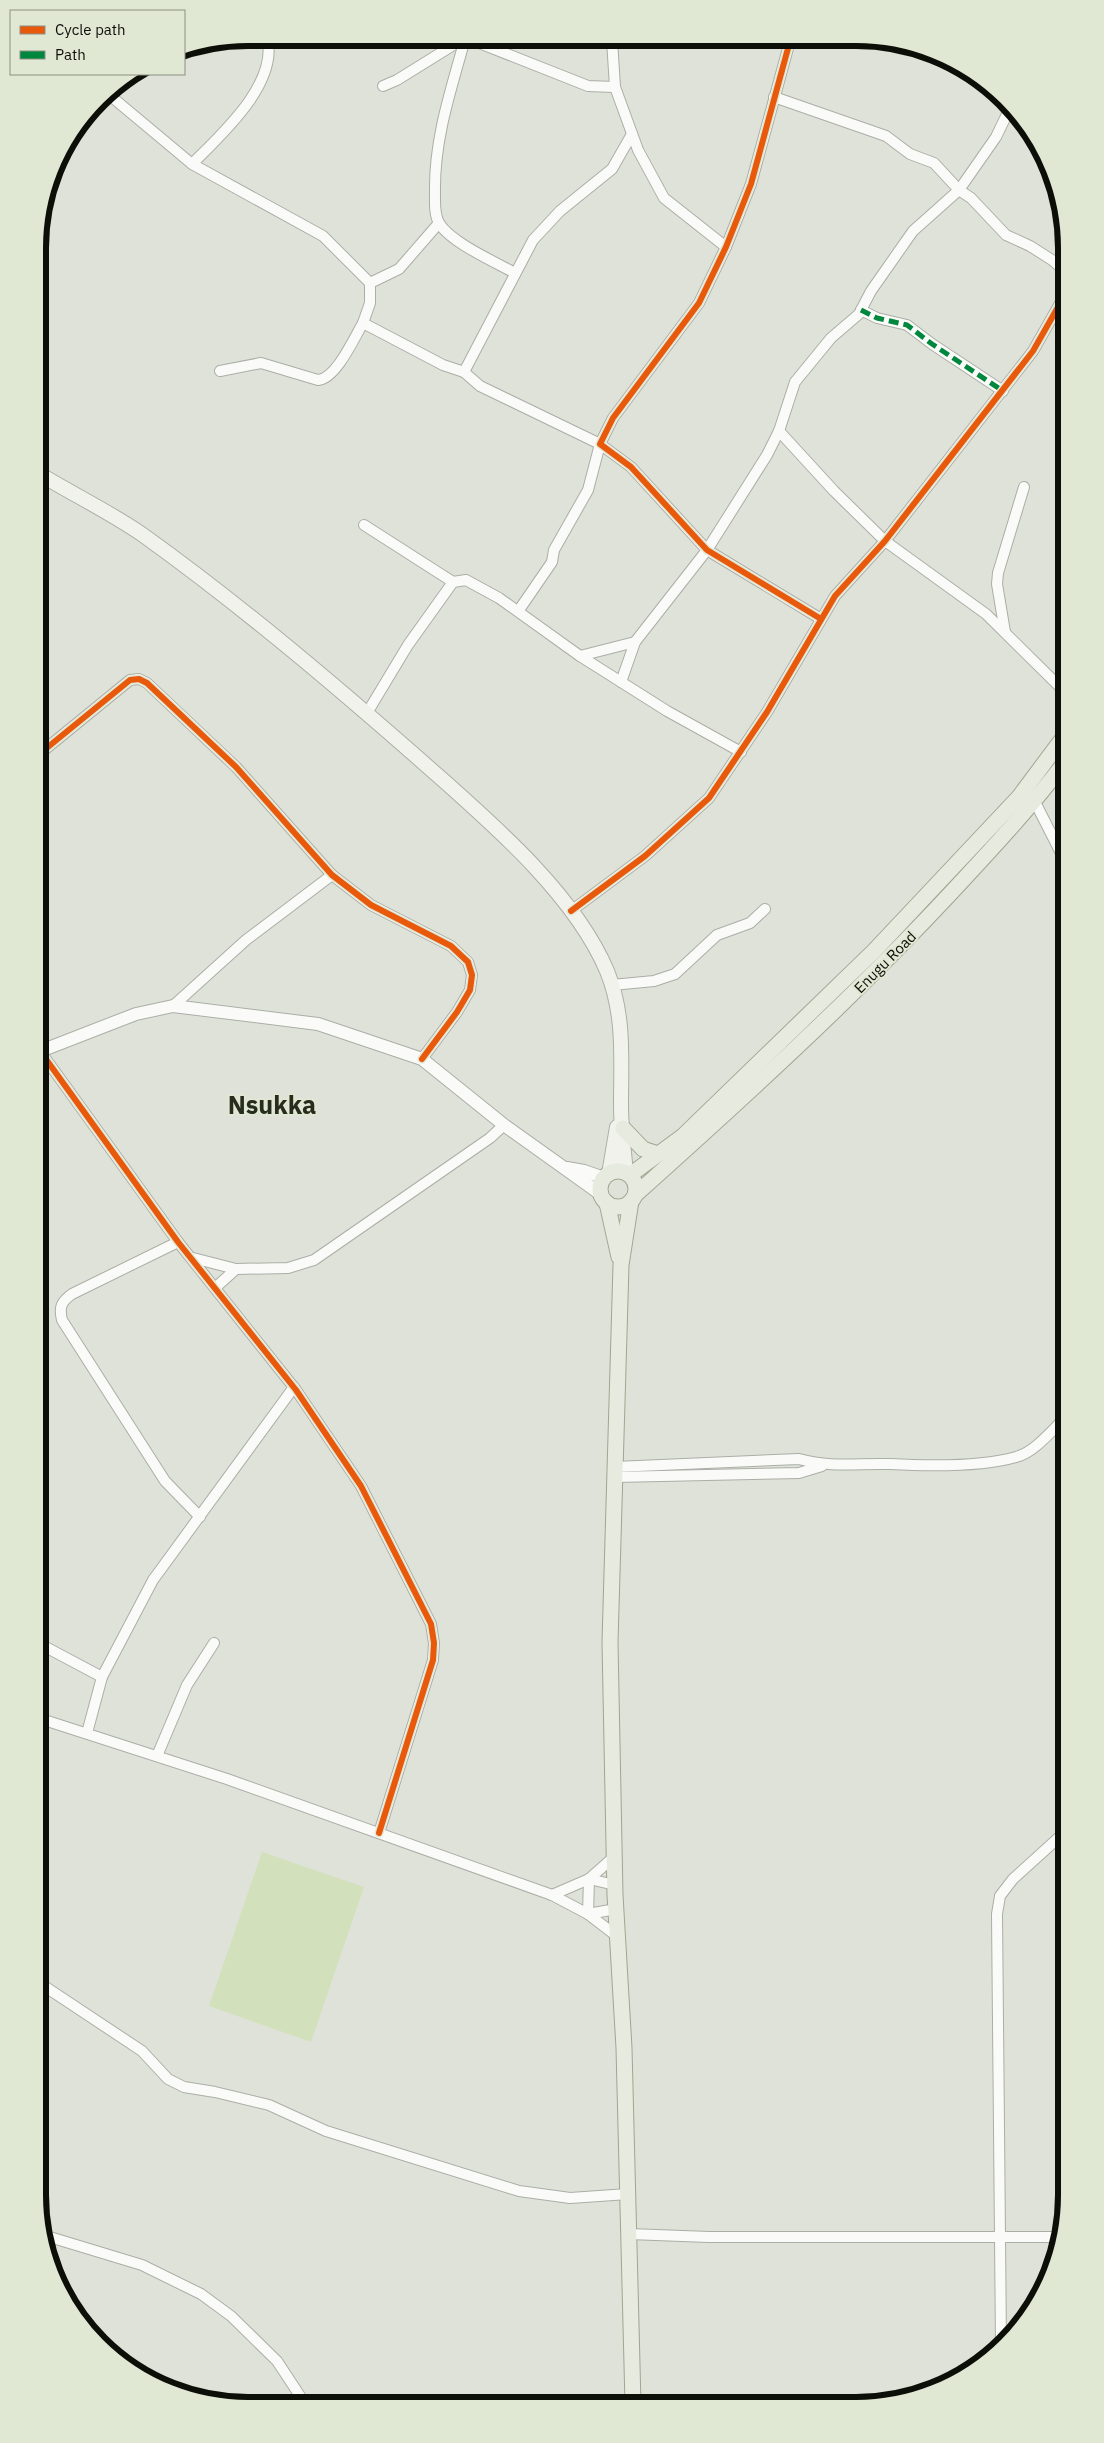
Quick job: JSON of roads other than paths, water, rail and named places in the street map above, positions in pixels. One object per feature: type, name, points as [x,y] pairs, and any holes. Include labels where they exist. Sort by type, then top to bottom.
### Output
[{"type":"main road","points":[[46,478],[141,534],[306,660],[459,794],[532,865],[571,911],[595,945],[618,1002],[621,1028],[621,1108],[628,1174],[635,1184],[621,1265],[610,1642],[615,1885],[624,2048],[633,2397]]},
{"type":"main road","points":[[628,1174],[683,1136],[874,951],[1019,797],[1058,745]]},
{"type":"main road","name":"Enugu Road","points":[[633,1198],[768,1076],[886,963],[1035,802],[1058,772]]},
{"type":"main road","points":[[621,1108],[606,1176],[601,1184],[621,1265]]},
{"type":"main road","points":[[623,1128],[643,1149],[658,1154]]},
{"type":"main road","points":[[606,1176],[620,1171],[628,1174]]},
{"type":"main road","points":[[604,1199],[620,1207],[633,1198]]},
{"type":"street","points":[[192,164],[233,123],[265,75],[270,50],[269,46]]},
{"type":"street","points":[[383,86],[397,80],[453,46]]},
{"type":"street","points":[[462,46],[438,133],[434,167],[435,210],[439,223],[459,242],[515,273]]},
{"type":"street","points":[[487,46],[588,86],[615,87]]},
{"type":"street","points":[[612,46],[615,87],[632,134],[664,198],[726,248]]},
{"type":"street","points":[[519,610],[552,562],[554,550],[588,490],[600,444],[613,418],[698,303],[726,248],[752,184],[789,46]]},
{"type":"street","points":[[774,97],[886,136],[910,154],[934,163],[1006,235],[1030,246],[1058,265]]},
{"type":"street","points":[[113,98],[192,164],[323,236],[370,283],[370,303],[364,323],[334,372],[325,379],[318,380],[261,363],[220,371]]},
{"type":"street","points":[[621,682],[635,642],[707,550],[768,455],[779,431],[794,382],[831,338],[861,310],[872,290],[913,232],[959,190],[996,138],[1007,114]]},
{"type":"street","points":[[464,372],[533,240],[560,211],[612,170],[632,134]]},
{"type":"street","points":[[370,283],[399,269],[439,223]]},
{"type":"street","points":[[571,911],[645,856],[709,798],[767,712],[835,596],[885,541],[1003,391],[1033,351],[1058,307]]},
{"type":"street","points":[[861,310],[877,318],[908,325],[932,344],[1003,391]]},
{"type":"street","points":[[364,323],[443,365],[464,372],[480,386],[600,444],[631,467],[707,550],[821,619]]},
{"type":"street","points":[[779,431],[834,491],[885,541],[986,614],[1058,685]]},
{"type":"street","points":[[1005,632],[997,584],[998,573],[1024,487]]},
{"type":"street","points":[[364,525],[453,582],[466,580],[519,610],[580,656],[667,711],[741,752]]},
{"type":"street","points":[[367,713],[408,644],[453,582]]},
{"type":"street","points":[[580,656],[635,642]]},
{"type":"street","points":[[46,749],[130,680],[139,678],[147,683],[236,767],[332,874],[371,905],[451,946],[468,962],[472,975],[470,990],[457,1012],[422,1059]]},
{"type":"street","points":[[1035,802],[1058,847]]},
{"type":"street","points":[[174,1006],[246,940],[332,874]]},
{"type":"street","points":[[612,985],[654,981],[675,974],[717,935],[750,923],[765,909]]},
{"type":"street","points":[[46,1049],[136,1014],[174,1006],[318,1024],[422,1059],[504,1125],[566,1168],[604,1199]]},
{"type":"street","points":[[46,1062],[178,1242],[193,1258],[294,1387],[361,1486],[431,1624],[434,1643],[433,1660],[379,1833]]},
{"type":"street","points":[[193,1258],[236,1269],[288,1268],[314,1260],[490,1138],[504,1125]]},
{"type":"street","points":[[566,1168],[606,1176]]},
{"type":"street","points":[[178,1242],[72,1294],[62,1301],[60,1310],[62,1320],[165,1480],[200,1517]]},
{"type":"street","points":[[216,1287],[236,1269]]},
{"type":"street","points":[[87,1733],[102,1677],[153,1580],[294,1387]]},
{"type":"street","points":[[615,1472],[799,1473],[823,1465],[890,1464],[914,1467],[1017,1457],[1032,1448],[1058,1424]]},
{"type":"street","points":[[157,1756],[187,1685],[214,1643]]},
{"type":"street","points":[[46,1647],[102,1677]]},
{"type":"street","points":[[46,1720],[157,1756],[552,1895],[588,1914],[618,1937]]},
{"type":"street","points":[[1001,2334],[997,1914],[1000,1896],[1013,1879],[1058,1838]]},
{"type":"street","points":[[552,1895],[589,1879],[615,1856]]},
{"type":"street","points":[[589,1879],[615,1885]]},
{"type":"street","points":[[588,1914],[589,1879]]},
{"type":"street","points":[[588,1914],[616,1909]]},
{"type":"street","points":[[46,1987],[142,2051],[168,2079],[184,2087],[270,2105],[335,2134],[520,2191],[570,2198],[628,2194]]},
{"type":"street","points":[[629,2234],[709,2237],[1053,2237]]},
{"type":"street","points":[[51,2237],[142,2265],[200,2294],[231,2316],[277,2361],[301,2397]]},
{"type":"district","name":"Nsukka","points":[[272,1104]]}]
